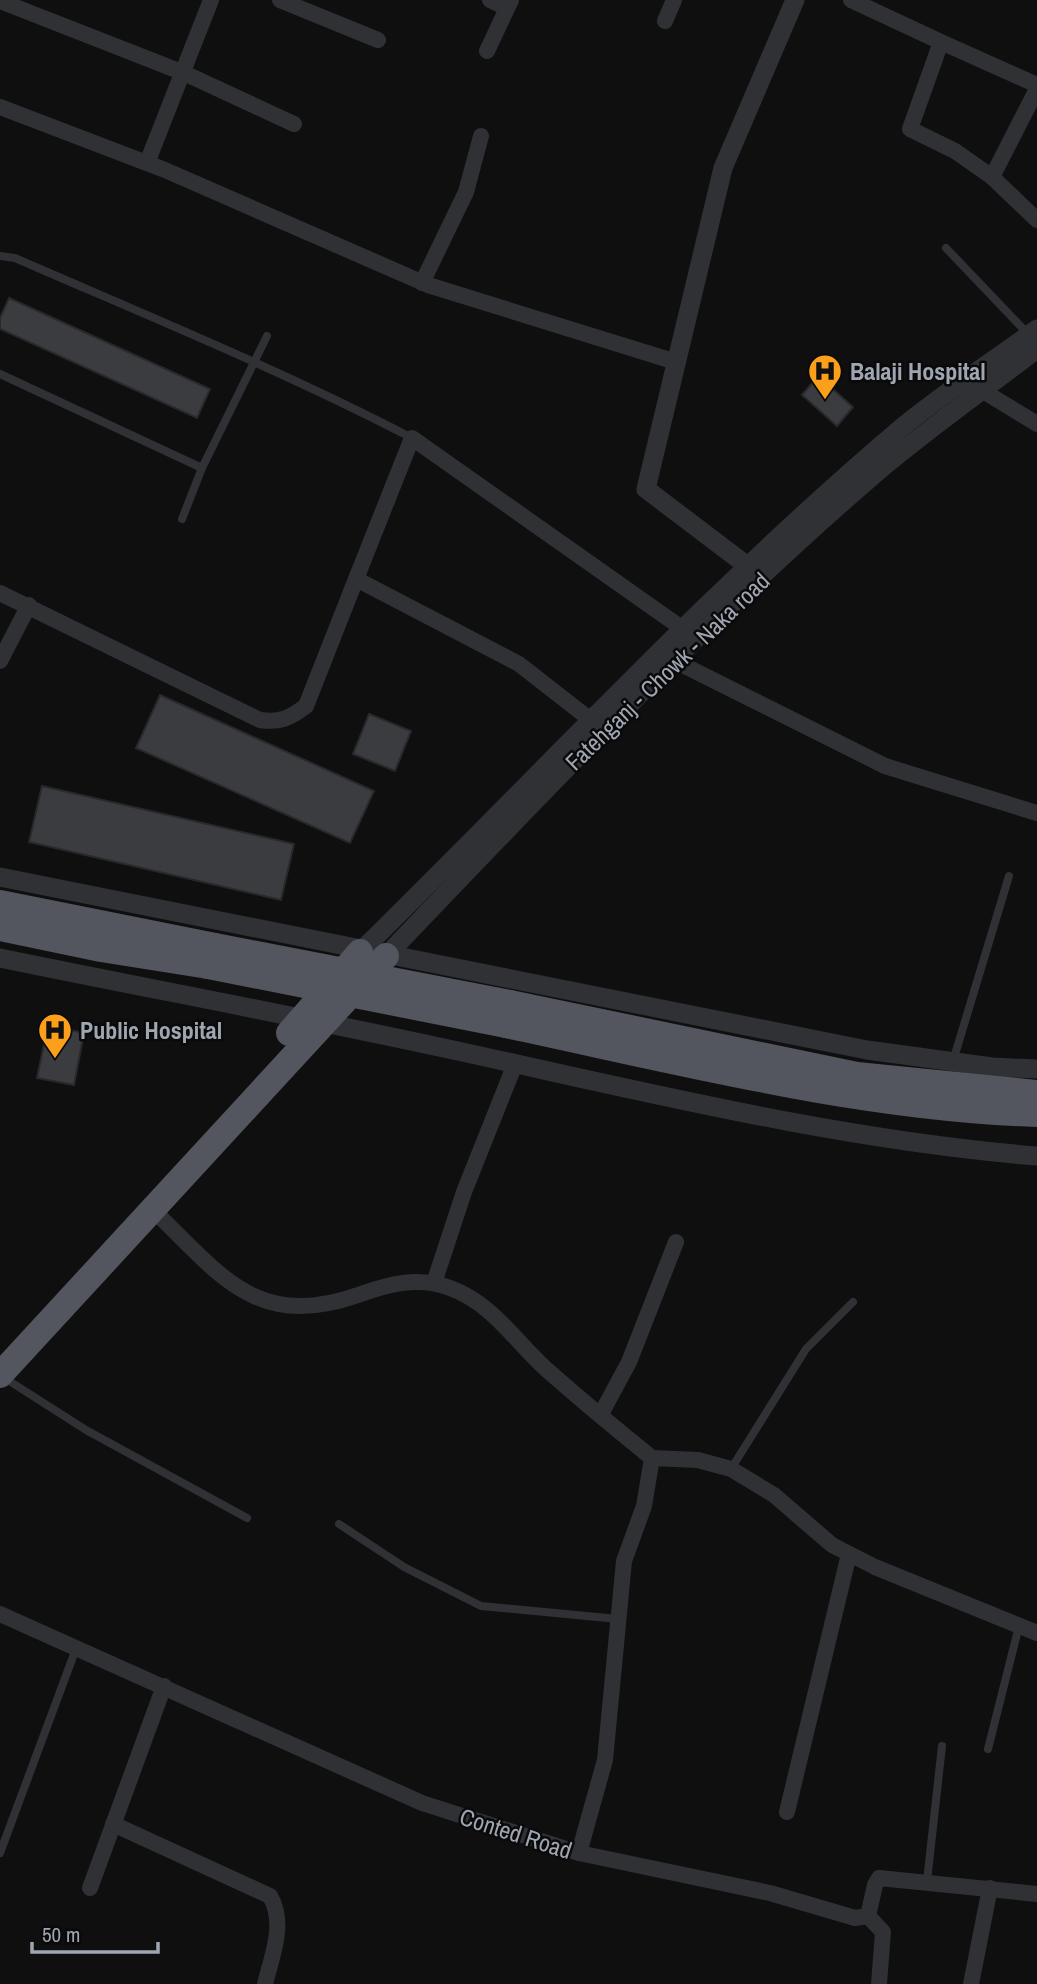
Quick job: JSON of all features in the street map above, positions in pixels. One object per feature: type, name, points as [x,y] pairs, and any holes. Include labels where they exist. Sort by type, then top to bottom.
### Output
[{"type":"highway","points":[[0,903],[211,956],[508,1014],[857,1075],[1037,1093]]},
{"type":"highway","points":[[0,928],[101,949],[211,956]]},
{"type":"highway","name":"Fatehganj - Chowk - Naka road","points":[[313,1019],[373,954]]},
{"type":"highway","points":[[508,1014],[740,1074],[885,1100],[1037,1114]]},
{"type":"highway","points":[[0,1375],[151,1208],[313,1019]]},
{"type":"highway","points":[[0,1354],[313,1019]]},
{"type":"street","points":[[147,163],[211,0]]},
{"type":"street","points":[[280,0],[377,40]]},
{"type":"street","points":[[487,51],[509,4],[490,0]]},
{"type":"street","points":[[665,21],[674,0]]},
{"type":"street","points":[[756,573],[646,489],[723,168],[795,0]]},
{"type":"street","points":[[850,0],[1037,87],[992,177]]},
{"type":"street","points":[[10,2],[184,73],[294,124]]},
{"type":"street","points":[[941,42],[910,129],[956,151],[992,177],[1037,220]]},
{"type":"street","points":[[0,107],[147,163],[422,282],[676,362]]},
{"type":"street","points":[[422,282],[466,192],[481,136]]},
{"type":"street","points":[[356,579],[519,664],[597,725],[756,573],[902,427],[1035,339]]},
{"type":"street","name":"Fatehganj - Chowk - Naka road","points":[[756,573],[870,479],[984,391],[1035,339]]},
{"type":"street","points":[[984,391],[1037,424]]},
{"type":"street","points":[[0,593],[260,720],[276,722],[291,718],[306,706],[412,438],[691,634]]},
{"type":"street","points":[[0,661],[29,605]]},
{"type":"street","name":"Fatehganj - Chowk - Naka road","points":[[373,954],[597,725],[675,661],[691,634]]},
{"type":"street","points":[[675,661],[885,765],[1037,813]]},
{"type":"street","points":[[0,877],[373,954],[867,1050],[952,1062],[1037,1069]]},
{"type":"street","points":[[0,958],[313,1019],[766,1117],[949,1149],[1037,1156]]},
{"type":"street","points":[[434,1283],[473,1166],[515,1063]]},
{"type":"street","points":[[151,1208],[229,1282],[245,1293],[267,1302],[301,1308],[317,1307],[400,1282],[434,1283],[460,1292],[484,1307],[547,1369],[652,1458],[698,1460],[731,1469],[774,1495],[832,1545],[1037,1633]]},
{"type":"street","points":[[601,1414],[629,1362],[676,1242]]},
{"type":"street","points":[[579,1853],[605,1760],[624,1561],[644,1506],[652,1458]]},
{"type":"street","points":[[787,1812],[849,1554]]},
{"type":"street","name":"Conted Road","points":[[0,1614],[77,1646],[422,1803],[579,1853],[769,1894],[855,1918],[868,1916]]},
{"type":"street","points":[[90,1888],[164,1686]]},
{"type":"street","points":[[113,1824],[270,1896],[278,1909],[278,1931],[265,1984]]},
{"type":"street","points":[[879,1984],[883,1932],[868,1916],[879,1878],[1037,1894]]},
{"type":"street","points":[[971,1984],[990,1888]]},
{"type":"lane","points":[[946,248],[1035,339]]},
{"type":"lane","points":[[0,256],[15,258],[254,362],[346,403],[412,438]]},
{"type":"lane","points":[[182,519],[202,468],[267,336]]},
{"type":"lane","points":[[0,374],[202,468]]},
{"type":"lane","points":[[952,1062],[1009,876]]},
{"type":"lane","points":[[731,1469],[806,1349],[853,1301]]},
{"type":"lane","points":[[0,1375],[86,1430],[247,1518]]},
{"type":"lane","points":[[339,1524],[404,1567],[481,1606],[618,1619]]},
{"type":"lane","points":[[988,1749],[1019,1626]]},
{"type":"lane","points":[[0,1853],[77,1646]]},
{"type":"lane","points":[[926,1881],[942,1745]]},
{"type":"building","points":[[9,298],[210,389],[197,418],[0,329],[0,318]]},
{"type":"building","points":[[818,376],[853,407],[837,426],[802,395]]},
{"type":"building","points":[[160,695],[374,791],[350,843],[136,748]]},
{"type":"building","points":[[369,714],[411,731],[395,771],[353,754]]},
{"type":"building","points":[[42,786],[294,844],[281,900],[29,842]]},
{"type":"building","points":[[48,1025],[84,1033],[74,1085],[37,1078]]},
{"type":"place","name":"Balaji Hospital","points":[[825,401]]},
{"type":"place","name":"Public Hospital","points":[[55,1060]]}]
